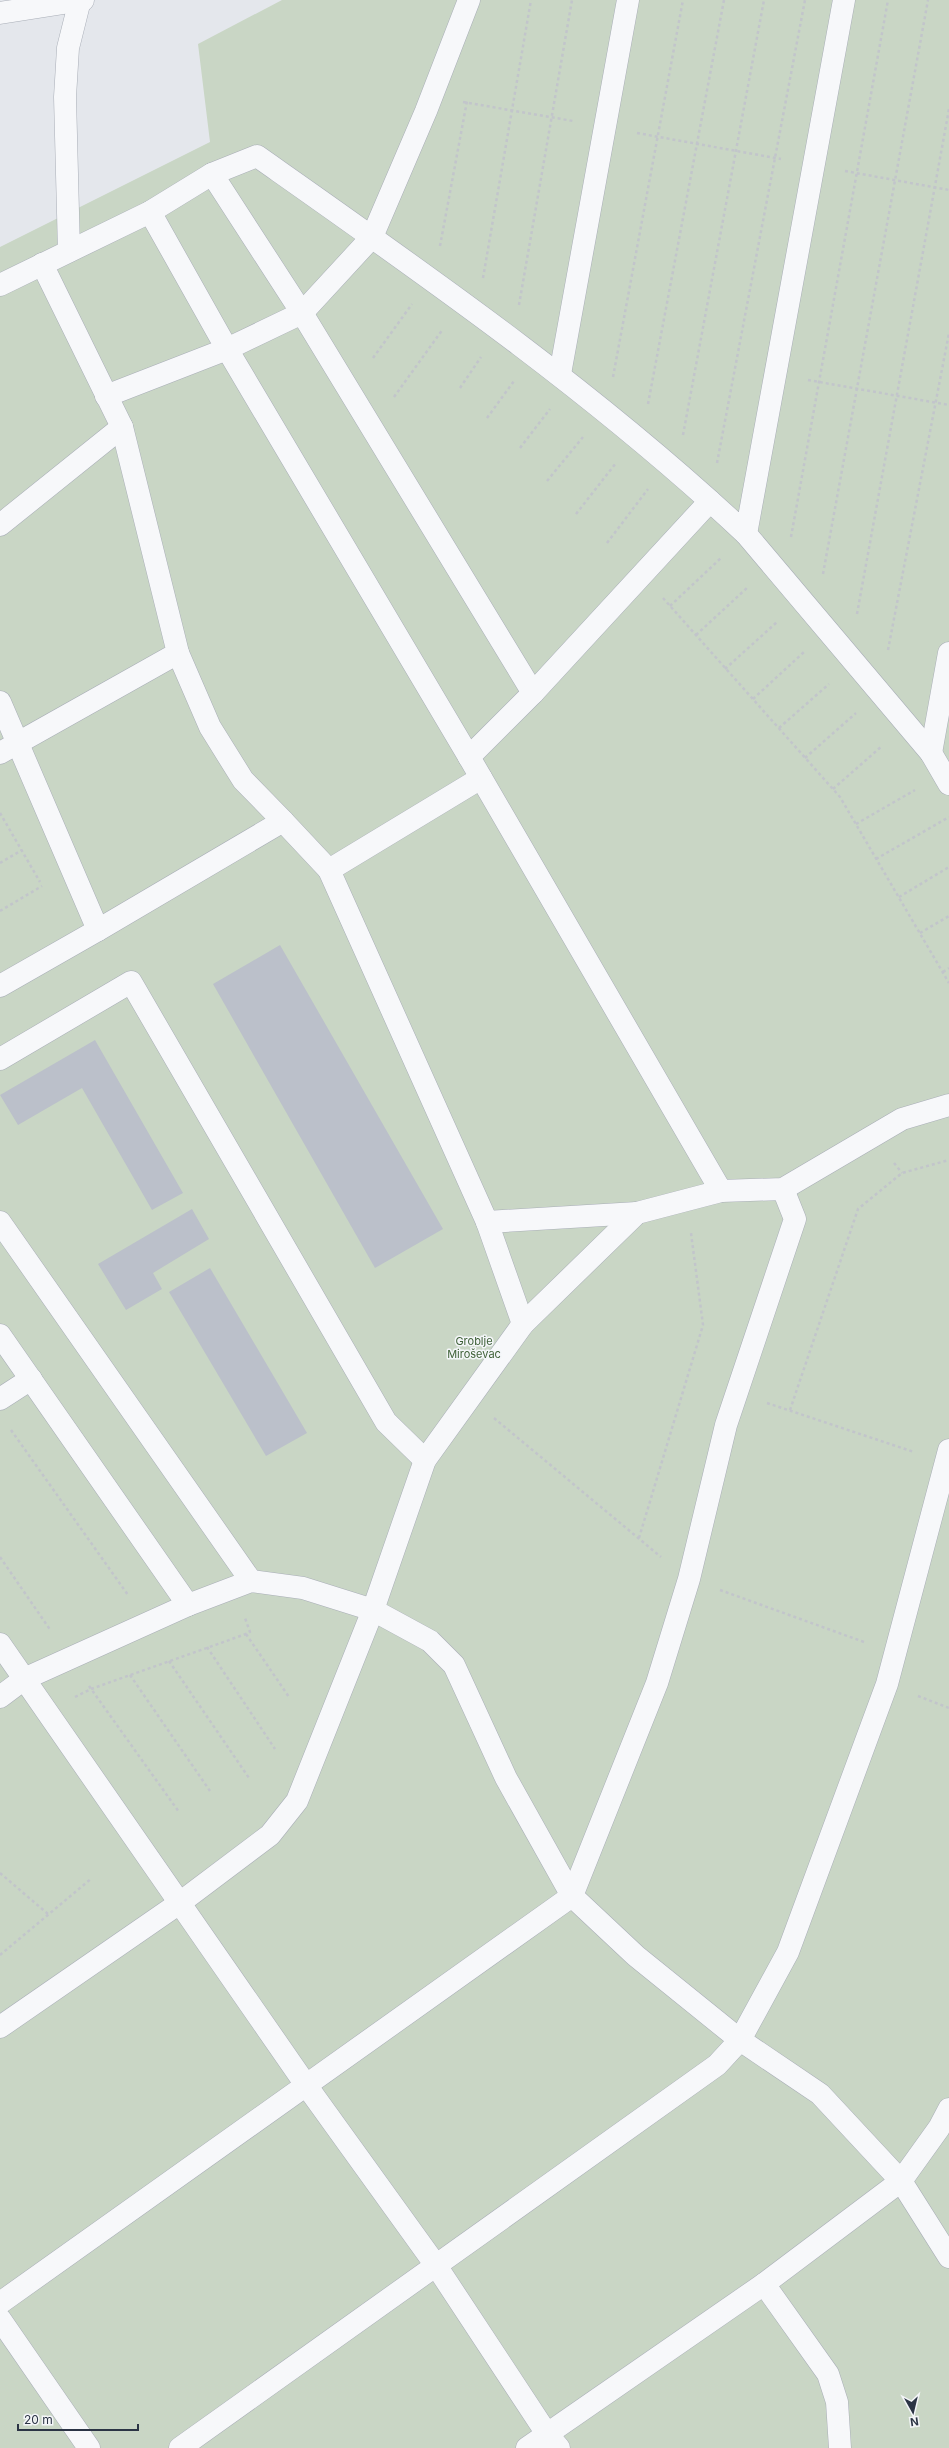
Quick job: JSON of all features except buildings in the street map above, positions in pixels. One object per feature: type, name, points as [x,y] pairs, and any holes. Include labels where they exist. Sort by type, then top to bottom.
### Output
[{"type":"street","points":[[0,13],[81,0],[68,48],[65,97],[69,251]]},
{"type":"street","points":[[106,396],[227,349],[302,313],[372,237],[432,96],[469,0]]},
{"type":"street","points":[[565,379],[605,127],[628,0]]},
{"type":"street","points":[[746,534],[844,0]]},
{"type":"street","points":[[0,285],[150,212],[212,174],[257,156],[372,237],[565,379],[710,501],[746,534],[931,753],[946,779]]},
{"type":"street","points":[[212,174],[302,313],[533,693]]},
{"type":"street","points":[[150,212],[227,349],[469,757],[721,1191]]},
{"type":"street","points":[[42,264],[122,427],[178,653],[214,734],[243,780],[329,870],[487,1222],[523,1324]]},
{"type":"street","points":[[0,526],[122,427]]},
{"type":"street","points":[[469,757],[533,693],[710,501]]},
{"type":"street","points":[[9,747],[178,653]]},
{"type":"street","points":[[931,753],[949,653]]},
{"type":"street","points":[[0,702],[9,747],[98,930]]},
{"type":"street","points":[[329,870],[481,778]]},
{"type":"street","points":[[0,986],[283,821]]},
{"type":"street","points":[[0,1059],[131,982],[386,1422],[425,1460]]},
{"type":"street","points":[[487,1222],[637,1213],[721,1191],[783,1189],[902,1119],[949,1105]]},
{"type":"street","points":[[0,2303],[572,1896],[656,1683],[689,1579],[726,1425],[795,1219],[783,1189]]},
{"type":"street","points":[[0,2027],[181,1902],[270,1835],[297,1801],[373,1610],[425,1460],[523,1324],[637,1213]]},
{"type":"street","points":[[0,1222],[243,1584]]},
{"type":"street","points":[[0,1335],[188,1605]]},
{"type":"street","points":[[0,1399],[31,1379]]},
{"type":"street","points":[[180,2448],[435,2264],[717,2065],[740,2040],[788,1952],[887,1684],[947,1456]]},
{"type":"street","points":[[0,1697],[24,1679],[188,1605],[243,1584],[303,1588],[373,1610],[430,1641],[454,1665],[506,1778],[572,1896],[636,1956],[740,2040],[820,2094],[901,2181],[949,2257]]},
{"type":"street","points":[[0,1644],[181,1902],[306,2085],[435,2264],[553,2441]]},
{"type":"street","points":[[527,2448],[553,2441],[901,2181],[939,2128],[949,2109]]},
{"type":"street","points":[[764,2284],[828,2374],[837,2402],[840,2448]]},
{"type":"street","points":[[0,2319],[89,2448]]},
{"type":"path","points":[[394,397],[470,308],[512,111],[531,0]]},
{"type":"path","points":[[460,388],[506,336],[572,0]]},
{"type":"path","points":[[547,481],[604,412],[609,402],[683,0]]},
{"type":"path","points":[[576,514],[643,432],[724,0]]},
{"type":"path","points":[[607,543],[671,468],[737,151],[764,0]]},
{"type":"path","points":[[710,501],[805,0]]},
{"type":"path","points":[[696,636],[778,572],[818,382],[888,0]]},
{"type":"path","points":[[753,699],[821,624],[858,389],[928,0]]},
{"type":"path","points":[[373,358],[432,281],[468,94]]},
{"type":"path","points":[[432,96],[949,190]]},
{"type":"path","points":[[779,728],[851,659],[949,109]]},
{"type":"path","points":[[805,758],[880,693],[949,333]]},
{"type":"path","points":[[487,418],[533,355]]},
{"type":"path","points":[[776,374],[949,405]]},
{"type":"path","points":[[520,448],[565,379]]},
{"type":"path","points":[[670,606],[746,534]]},
{"type":"path","points":[[642,575],[833,789],[856,824],[949,983]]},
{"type":"path","points":[[726,669],[802,600]]},
{"type":"path","points":[[833,789],[907,725]]},
{"type":"path","points":[[856,824],[946,779]]},
{"type":"path","points":[[0,813],[46,893]]},
{"type":"path","points":[[876,859],[949,817]]},
{"type":"path","points":[[0,863],[22,850]]},
{"type":"path","points":[[899,897],[949,867]]},
{"type":"path","points":[[0,911],[42,886]]},
{"type":"path","points":[[920,933],[949,916]]},
{"type":"path","points":[[942,972],[949,968]]},
{"type":"path","points":[[790,1410],[858,1209],[902,1173],[949,1160]]},
{"type":"path","points":[[638,1538],[703,1325],[687,1200]]},
{"type":"path","points":[[737,1394],[947,1456]]},
{"type":"path","points":[[9,1428],[148,1623]]},
{"type":"path","points":[[0,1557],[91,1689],[179,1812]]},
{"type":"path","points":[[48,1712],[91,1689],[250,1632],[243,1584]]},
{"type":"path","points":[[246,1634],[289,1697]]},
{"type":"path","points":[[207,1647],[275,1749]]},
{"type":"path","points":[[168,1661],[249,1778]]},
{"type":"path","points":[[130,1675],[210,1791]]},
{"type":"path","points":[[0,1873],[48,1914]]},
{"type":"path","points":[[0,1955],[92,1878]]},
{"type":"green space","name":"Groblje Miroševac","points":[[282,0],[949,0],[949,2448],[0,2448],[0,247],[210,142],[198,44]]}]
